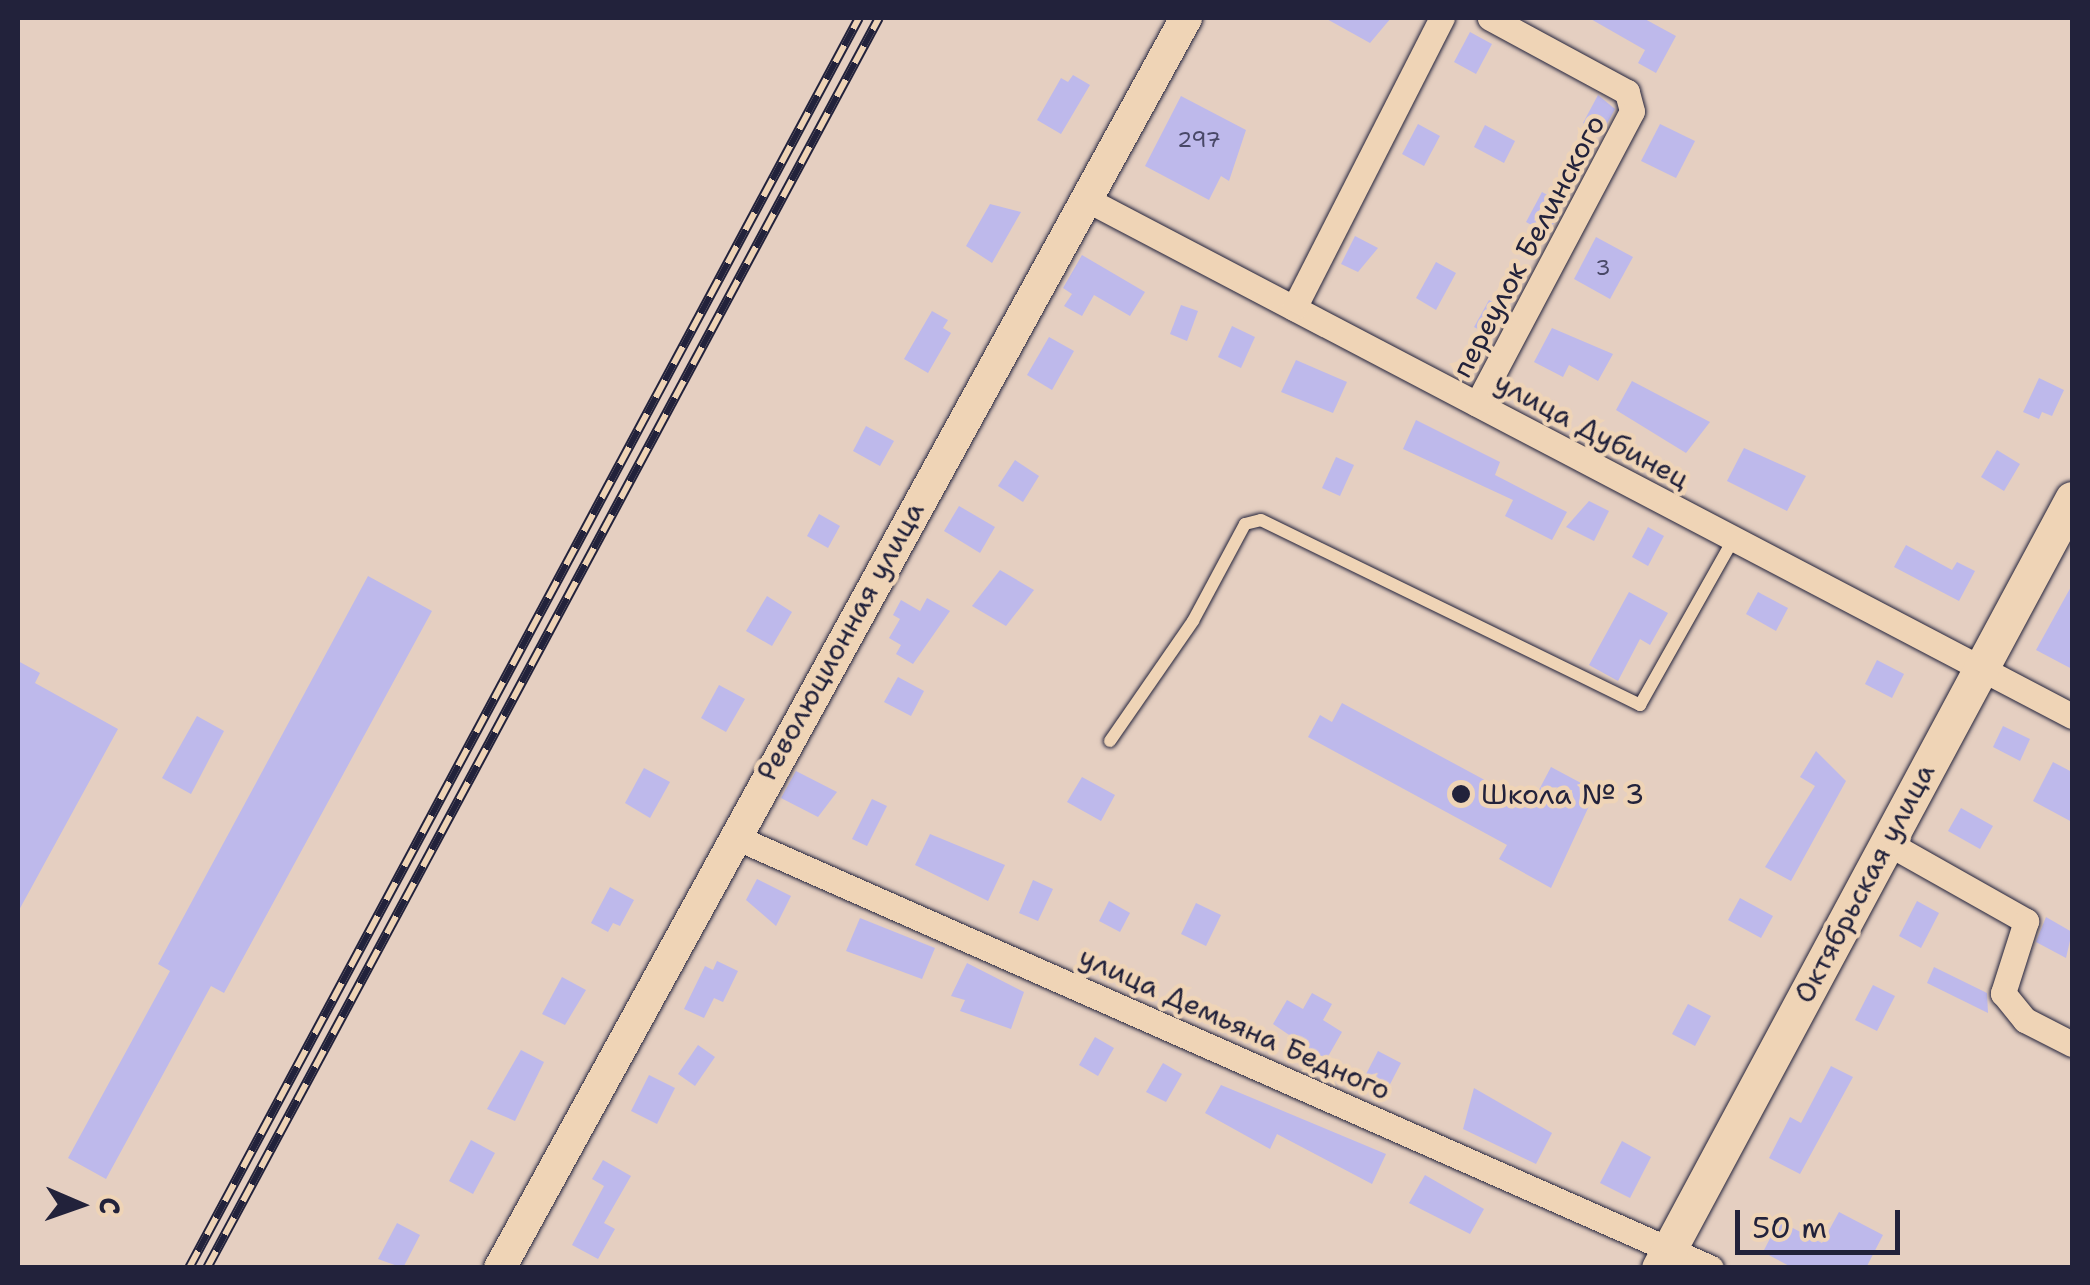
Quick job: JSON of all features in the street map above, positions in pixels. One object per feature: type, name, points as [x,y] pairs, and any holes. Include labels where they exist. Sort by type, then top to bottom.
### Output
[{"type":"main road","name":"Октябрьская улица","points":[[1665,1257],[2072,500]]},
{"type":"street","name":"Революционная улица","points":[[500,1268],[733,836],[1186,18]]},
{"type":"street","points":[[1294,308],[1442,18]]},
{"type":"street","name":"переулок Белинского","points":[[1477,404],[1632,111],[1627,92],[1490,18]]},
{"type":"street","name":"улица Дубинец","points":[[1084,198],[2072,716]]},
{"type":"street","name":"улица Демьяна Бедного","points":[[733,836],[1665,1257],[1711,1268]]},
{"type":"street","points":[[1886,842],[2026,921],[2003,993],[2025,1020],[2072,1044]]},
{"type":"lane","points":[[1110,741],[1193,621],[1245,524],[1261,520],[1640,705],[1734,538]]},
{"type":"building","points":[[1325,18],[1391,18],[1370,43]]},
{"type":"building","points":[[1589,18],[1643,18],[1676,36],[1656,73],[1638,63],[1645,50]]},
{"type":"building","points":[[1470,32],[1492,44],[1476,74],[1454,62]]},
{"type":"building","points":[[1073,75],[1090,85],[1061,134],[1037,120],[1061,78],[1068,82]]},
{"type":"building","points":[[1598,95],[1615,109],[1602,133],[1583,123]]},
{"type":"building","points":[[1181,96],[1246,130],[1229,181],[1221,176],[1209,200],[1145,166]]},
{"type":"building","points":[[1418,124],[1440,136],[1424,166],[1402,154]]},
{"type":"building","points":[[1660,124],[1695,141],[1676,178],[1641,161]]},
{"type":"building","points":[[1485,125],[1515,141],[1504,163],[1474,147]]},
{"type":"building","points":[[1542,192],[1564,204],[1548,234],[1526,222]]},
{"type":"building","points":[[990,204],[1021,212],[992,263],[966,246]]},
{"type":"building","points":[[1355,236],[1378,248],[1358,272],[1341,264]]},
{"type":"building","points":[[1596,237],[1633,257],[1610,299],[1574,279]]},
{"type":"building","points":[[1082,255],[1145,292],[1130,316],[1094,295],[1082,316],[1064,306],[1072,294],[1063,288]]},
{"type":"building","points":[[1436,262],[1456,273],[1436,310],[1416,298]]},
{"type":"building","points":[[1489,300],[1508,311],[1493,337],[1474,327]]},
{"type":"building","points":[[1181,305],[1198,311],[1187,341],[1170,334]]},
{"type":"building","points":[[932,311],[948,320],[943,328],[951,333],[928,373],[904,359]]},
{"type":"building","points":[[1232,326],[1255,337],[1241,368],[1218,357]]},
{"type":"building","points":[[1552,328],[1613,354],[1598,381],[1569,365],[1563,377],[1534,362]]},
{"type":"building","points":[[1049,337],[1074,351],[1052,390],[1027,375]]},
{"type":"building","points":[[1296,360],[1347,382],[1333,413],[1281,392]]},
{"type":"building","points":[[2039,378],[2064,390],[2052,416],[2042,412],[2039,419],[2023,412]]},
{"type":"building","points":[[1632,381],[1710,422],[1686,453],[1616,410]]},
{"type":"building","points":[[1416,420],[1500,462],[1495,475],[1567,512],[1552,540],[1505,516],[1513,500],[1403,449]]},
{"type":"building","points":[[866,426],[894,441],[880,466],[853,451]]},
{"type":"building","points":[[1744,448],[1806,476],[1787,511],[1727,481]]},
{"type":"building","points":[[1997,450],[2020,464],[2004,491],[1981,477]]},
{"type":"building","points":[[1336,457],[1354,465],[1340,496],[1322,488]]},
{"type":"building","points":[[1015,460],[1039,476],[1023,502],[998,486]]},
{"type":"building","points":[[1589,501],[1609,511],[1594,541],[1566,527]]},
{"type":"building","points":[[959,506],[995,527],[980,553],[944,531]]},
{"type":"building","points":[[819,514],[840,526],[828,548],[807,536]]},
{"type":"building","points":[[1648,527],[1664,536],[1648,566],[1632,557]]},
{"type":"building","points":[[1906,545],[1952,570],[1957,562],[1975,571],[1959,601],[1894,567]]},
{"type":"building","points":[[1000,570],[1034,590],[1006,626],[972,606]]},
{"type":"building","points":[[368,576],[432,611],[224,993],[211,986],[106,1179],[68,1158],[170,971],[158,964]]},
{"type":"building","points":[[2072,585],[2072,669],[2036,650]]},
{"type":"building","points":[[1629,592],[1668,613],[1650,645],[1640,639],[1618,681],[1589,665]]},
{"type":"building","points":[[1758,592],[1788,608],[1776,631],[1746,614]]},
{"type":"building","points":[[767,596],[792,612],[772,646],[746,631]]},
{"type":"building","points":[[927,598],[950,611],[913,664],[896,654],[901,645],[889,638],[900,619],[893,615],[901,600],[920,611]]},
{"type":"building","points":[[1877,660],[1904,674],[1892,698],[1865,684]]},
{"type":"building","points":[[18,661],[40,673],[35,683],[118,729],[18,912]]},
{"type":"building","points":[[898,677],[924,691],[911,716],[884,702]]},
{"type":"building","points":[[719,685],[745,699],[726,732],[701,718]]},
{"type":"building","name":"Школа № 3","points":[[1342,703],[1531,805],[1551,767],[1596,791],[1551,888],[1499,859],[1507,845],[1308,737],[1320,715],[1332,722]]},
{"type":"building","points":[[197,716],[224,731],[191,794],[162,778]]},
{"type":"building","points":[[2003,726],[2030,739],[2020,761],[1993,747]]},
{"type":"building","points":[[1816,751],[1846,781],[1791,881],[1765,867],[1815,786],[1800,777]]},
{"type":"building","points":[[2053,762],[2072,772],[2072,822],[2033,801]]},
{"type":"building","points":[[644,768],[670,782],[650,818],[625,803]]},
{"type":"building","points":[[796,771],[837,792],[818,817],[781,798]]},
{"type":"building","points":[[1082,777],[1115,795],[1101,821],[1067,802]]},
{"type":"building","points":[[872,799],[887,806],[867,846],[852,839]]},
{"type":"building","points":[[1961,808],[1993,826],[1980,849],[1948,831]]},
{"type":"building","points":[[930,834],[1005,865],[988,901],[915,865]]},
{"type":"building","points":[[757,879],[791,896],[776,926],[746,900]]},
{"type":"building","points":[[1033,880],[1053,889],[1038,921],[1019,913]]},
{"type":"building","points":[[610,887],[634,900],[620,926],[613,923],[608,932],[591,923]]},
{"type":"building","points":[[1740,898],[1773,916],[1761,938],[1728,920]]},
{"type":"building","points":[[1109,901],[1130,913],[1120,932],[1099,921]]},
{"type":"building","points":[[1917,901],[1939,913],[1921,948],[1899,936]]},
{"type":"building","points":[[1196,903],[1221,915],[1206,946],[1181,934]]},
{"type":"building","points":[[2046,917],[2072,932],[2066,958],[2036,942]]},
{"type":"building","points":[[860,918],[935,948],[922,979],[846,951]]},
{"type":"building","points":[[717,961],[738,971],[723,1002],[714,998],[704,1018],[684,1009],[705,966],[713,970]]},
{"type":"building","points":[[967,963],[1024,992],[1011,1029],[960,1011],[965,1000],[951,996]]},
{"type":"building","points":[[1934,967],[1987,993],[1988,1013],[1927,983]]},
{"type":"building","points":[[562,977],[586,990],[565,1025],[542,1014]]},
{"type":"building","points":[[1873,985],[1895,996],[1877,1031],[1855,1020]]},
{"type":"building","points":[[1312,993],[1332,1004],[1323,1020],[1342,1032],[1326,1060],[1273,1024],[1287,1000],[1303,1009]]},
{"type":"building","points":[[1688,1004],[1711,1016],[1695,1046],[1672,1034]]},
{"type":"building","points":[[1095,1037],[1114,1048],[1098,1076],[1079,1065]]},
{"type":"building","points":[[698,1045],[715,1057],[695,1086],[678,1074]]},
{"type":"building","points":[[521,1050],[544,1062],[515,1121],[487,1109]]},
{"type":"building","points":[[1378,1051],[1401,1063],[1386,1092],[1363,1080]]},
{"type":"building","points":[[1163,1063],[1182,1074],[1166,1102],[1146,1092]]},
{"type":"building","points":[[1831,1066],[1853,1077],[1800,1174],[1769,1158],[1790,1117],[1801,1123]]},
{"type":"building","points":[[649,1075],[675,1088],[657,1124],[631,1111]]},
{"type":"building","points":[[1221,1085],[1386,1154],[1372,1184],[1277,1134],[1270,1149],[1205,1113]]},
{"type":"building","points":[[1474,1088],[1552,1133],[1536,1164],[1463,1129]]},
{"type":"building","points":[[471,1140],[495,1153],[473,1194],[449,1181]]},
{"type":"building","points":[[1622,1141],[1651,1157],[1630,1198],[1600,1183]]},
{"type":"building","points":[[603,1160],[631,1176],[604,1223],[615,1229],[598,1259],[572,1245],[604,1186],[592,1179]]},
{"type":"building","points":[[1425,1175],[1484,1209],[1470,1234],[1409,1203]]},
{"type":"building","points":[[1839,1212],[1883,1235],[1866,1268],[1793,1268],[1763,1252],[1779,1221],[1822,1243]]},
{"type":"building","points":[[397,1223],[420,1235],[403,1268],[378,1259]]},
{"type":"railway","points":[[189,1268],[859,18]]},
{"type":"railway","points":[[207,1268],[879,18]]},
{"type":"place","name":"Школа № 3","points":[[1461,794]]}]
